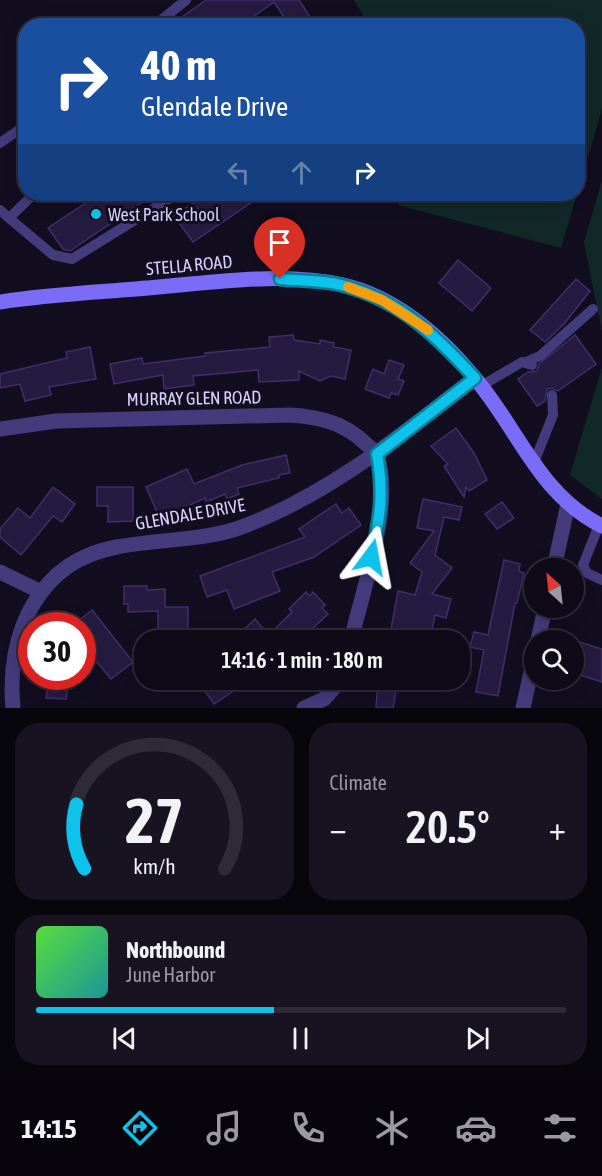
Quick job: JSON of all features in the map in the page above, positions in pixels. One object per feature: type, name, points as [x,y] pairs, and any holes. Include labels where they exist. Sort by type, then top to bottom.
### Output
[{"type":"main road","name":"STELLA ROAD","points":[[0,302],[262,278],[344,285],[382,300],[422,323],[478,382],[533,465],[568,504],[600,525]]},
{"type":"street","name":"GLENDALE DRIVE","points":[[13,708],[11,687],[21,627],[41,592],[69,566],[87,555],[115,547],[245,527],[294,502],[377,454],[478,382]]},
{"type":"street","name":"MURRAY GLEN ROAD","points":[[0,429],[56,421],[290,415],[316,417],[337,423],[354,433],[377,454]]},
{"type":"street","points":[[353,630],[381,515],[382,484],[377,454]]},
{"type":"street","points":[[556,558],[568,504]]},
{"type":"street","points":[[0,572],[41,592]]},
{"type":"street","points":[[304,708],[324,699],[332,690]]},
{"type":"street","points":[[523,708],[527,690]]},
{"type":"lane","points":[[164,18],[186,0]]},
{"type":"lane","points":[[0,143],[18,131]]},
{"type":"lane","points":[[9,218],[27,201]]},
{"type":"lane","points":[[0,210],[53,255],[72,260],[166,201]]},
{"type":"lane","points":[[478,382],[514,365],[531,364],[593,309]]},
{"type":"lane","points":[[533,465],[553,415],[552,395]]},
{"type":"lane","points":[[600,525],[583,565],[587,573],[602,580]]},
{"type":"green space","points":[[354,0],[602,0],[602,108],[585,168],[585,18],[365,18]]},
{"type":"green space","points":[[602,181],[602,332],[584,242]]},
{"type":"green space","points":[[399,201],[575,201],[561,248],[398,205]]},
{"type":"green space","points":[[602,367],[602,499],[570,475]]},
{"type":"building","points":[[206,0],[299,0],[311,18],[285,18],[274,2],[251,18],[180,18]]},
{"type":"building","name":"West Park School","points":[[88,201],[144,201],[70,251],[63,249],[48,228]]},
{"type":"building","points":[[196,201],[254,201],[193,242],[174,216]]},
{"type":"building","points":[[458,260],[491,288],[472,311],[439,283]]},
{"type":"building","points":[[576,279],[590,291],[564,324],[545,342],[530,330]]},
{"type":"building","points":[[293,335],[294,340],[320,344],[320,340],[334,343],[333,347],[351,350],[345,379],[331,376],[320,381],[299,371],[299,380],[259,382],[258,370],[193,376],[194,385],[164,389],[163,375],[114,384],[110,364],[142,358],[143,364],[205,356],[205,353],[270,347],[269,337]]},
{"type":"building","points":[[575,335],[596,364],[558,391],[552,388],[547,389],[545,401],[537,406],[518,379],[528,372],[537,371],[539,364]]},
{"type":"building","points":[[90,347],[96,379],[49,387],[51,395],[25,401],[20,384],[0,388],[0,374],[67,358],[66,352]]},
{"type":"building","points":[[389,360],[404,365],[398,379],[404,381],[398,395],[391,393],[389,398],[365,389],[373,369],[384,374]]},
{"type":"building","points":[[456,428],[474,453],[487,480],[469,491],[466,487],[464,497],[444,466],[448,464],[431,446]]},
{"type":"building","points":[[286,455],[290,473],[279,475],[279,478],[237,488],[239,494],[227,499],[225,494],[206,502],[205,498],[160,519],[146,487],[187,469],[194,484],[242,465]]},
{"type":"building","points":[[53,487],[75,504],[62,522],[53,516],[21,555],[0,537],[0,529],[18,508],[30,518]]},
{"type":"building","points":[[97,487],[133,487],[133,521],[108,522],[108,506],[97,506]]},
{"type":"building","points":[[423,499],[462,507],[459,520],[444,517],[435,555],[452,568],[432,594],[451,599],[446,618],[435,615],[432,630],[391,630],[398,591],[415,595],[422,572],[410,563],[434,531],[417,528]]},
{"type":"building","points":[[502,502],[514,518],[497,529],[485,514]]},
{"type":"building","points":[[336,504],[342,513],[349,508],[361,525],[314,557],[272,572],[280,591],[234,609],[227,590],[207,597],[200,576],[305,537],[299,529]]},
{"type":"building","points":[[504,560],[520,564],[519,571],[524,573],[517,603],[515,603],[498,696],[476,692],[484,650],[470,647],[474,632],[488,635]]},
{"type":"building","points":[[124,586],[147,586],[147,590],[165,589],[165,607],[188,607],[188,630],[158,630],[158,611],[128,612],[128,604],[124,604]]},
{"type":"building","points":[[306,592],[310,596],[313,592],[325,605],[322,608],[328,614],[313,630],[274,630],[292,612],[289,609]]},
{"type":"building","points":[[96,615],[133,662],[111,679],[96,661]]},
{"type":"building","points":[[255,619],[265,630],[243,630]]},
{"type":"building","points":[[584,643],[602,649],[602,682],[584,676]]},
{"type":"building","points":[[47,690],[68,690],[66,699],[46,698]]},
{"type":"building","points":[[204,690],[235,690],[214,704]]},
{"type":"building","points":[[377,690],[396,690],[393,708],[376,708]]},
{"type":"slow traffic","points":[[348,287],[382,300],[422,323],[428,330]]},
{"type":"place","name":"West Park School","points":[[96,214]]},
{"type":"route","points":[[280,279],[344,285],[382,300],[422,323],[475,378],[377,454],[382,484],[381,515],[371,557]]}]
